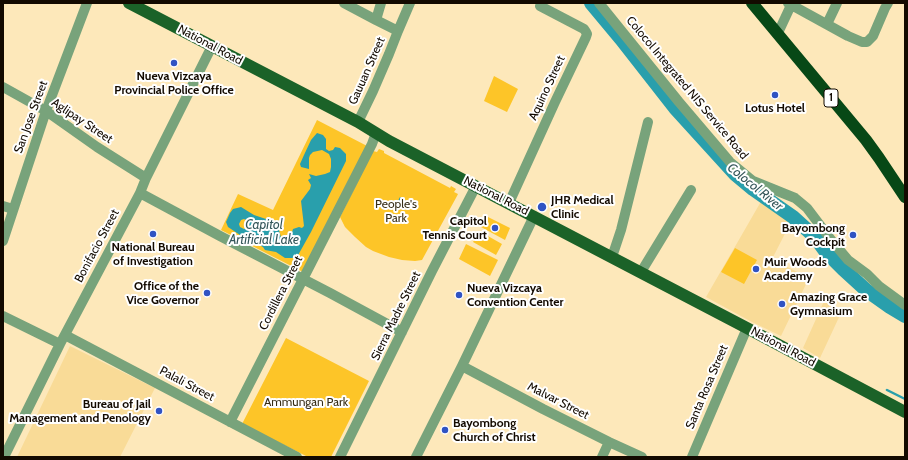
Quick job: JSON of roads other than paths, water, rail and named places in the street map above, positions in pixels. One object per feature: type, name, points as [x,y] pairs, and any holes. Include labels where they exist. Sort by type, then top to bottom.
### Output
[{"type":"highway","name":"1","points":[[752,3],[866,140],[880,158],[905,197]]},
{"type":"main road","name":"National Road","points":[[137,5],[358,122],[389,141],[905,412]]},
{"type":"street","name":"San Jose Street","points":[[3,240],[46,111],[87,3]]},
{"type":"street","points":[[344,3],[376,20]]},
{"type":"street","name":"Gauuan Street","points":[[381,3],[376,20],[398,31]]},
{"type":"street","name":"Gauuan Street","points":[[358,122],[390,54],[410,3]]},
{"type":"street","name":"Colocol Integrated NIS Service Road","points":[[599,3],[679,102],[730,162],[753,181],[795,198],[808,208],[848,260],[905,305]]},
{"type":"street","points":[[827,24],[837,3]]},
{"type":"street","points":[[778,33],[790,4],[848,36],[862,42],[867,42],[873,36],[888,3]]},
{"type":"street","name":"Aquino Street","points":[[509,203],[586,36],[584,29],[540,6]]},
{"type":"street","name":"Bonifacio Street","points":[[4,457],[60,344],[140,193],[146,178],[212,46]]},
{"type":"street","name":"Aglipay Street","points":[[3,87],[46,111],[97,147],[146,178]]},
{"type":"street","points":[[612,257],[621,230],[648,122]]},
{"type":"street","name":"Cordillera Street","points":[[230,422],[372,144],[376,133]]},
{"type":"street","name":"Sierra Madre Street","points":[[340,457],[432,271],[476,186]]},
{"type":"street","points":[[641,272],[691,190]]},
{"type":"street","points":[[140,193],[402,332]]},
{"type":"street","points":[[3,206],[13,209]]},
{"type":"street","points":[[419,456],[534,216]]},
{"type":"street","points":[[3,316],[60,344]]},
{"type":"street","name":"Santa Rosa Street","points":[[692,457],[746,328]]},
{"type":"street","name":"Palali Street","points":[[65,335],[297,457]]},
{"type":"street","name":"Malvar Street","points":[[462,366],[543,409],[642,457]]},
{"type":"street","points":[[602,457],[609,442]]},
{"type":"water","name":"Capitol Artificial Lake","points":[[317,133],[323,135],[326,139],[326,149],[329,151],[333,150],[335,147],[340,148],[346,154],[346,161],[297,257],[285,258],[276,252],[265,250],[263,247],[240,235],[228,227],[226,222],[233,209],[241,207],[254,215],[275,222],[282,241],[289,242],[293,229],[299,227],[302,228],[304,226],[301,201],[310,189],[311,185],[308,180],[311,178],[309,174],[316,176],[330,172],[331,159],[329,154],[322,150],[313,152],[310,155],[309,169],[301,167],[300,164],[311,140]],"holes":[[[244,219],[248,221],[249,224],[247,228],[244,229],[240,227],[239,224],[241,220]]]},
{"type":"water","points":[[400,197],[412,205],[410,209],[398,201]]},
{"type":"waterway","name":"Colocol River","points":[[591,3],[675,108],[735,174],[753,189],[793,217],[815,237],[826,252],[866,290],[905,316]]},
{"type":"waterway","points":[[887,390],[905,399]]},
{"type":"place","name":"Nueva Vizcaya Provincial Police Office","points":[[174,63]]},
{"type":"place","name":"Lotus Hotel","points":[[775,95]]},
{"type":"place","name":"JHR Medical Clinic","points":[[542,207]]},
{"type":"place","name":"Capitol Tennis Court","points":[[495,228]]},
{"type":"place","name":"National Bureau of Investigation","points":[[153,234]]},
{"type":"place","name":"Bayombong Cockpit","points":[[853,235]]},
{"type":"place","name":"Muir Woods Academy","points":[[756,269]]},
{"type":"place","name":"Office of the Vice Governor","points":[[207,293]]},
{"type":"place","name":"Nueva Vizcaya Convention Center","points":[[459,295]]},
{"type":"place","name":"Amazing Grace Gymnasium","points":[[782,304]]},
{"type":"place","name":"Bureau of Jail Management and Penology","points":[[159,411]]},
{"type":"place","name":"Bayombong Church of Christ","points":[[445,430]]},
{"type":"park label","name":"People's Park","points":[[396,211]]},
{"type":"park label","name":"Ammungan Park","points":[[306,402]]}]
